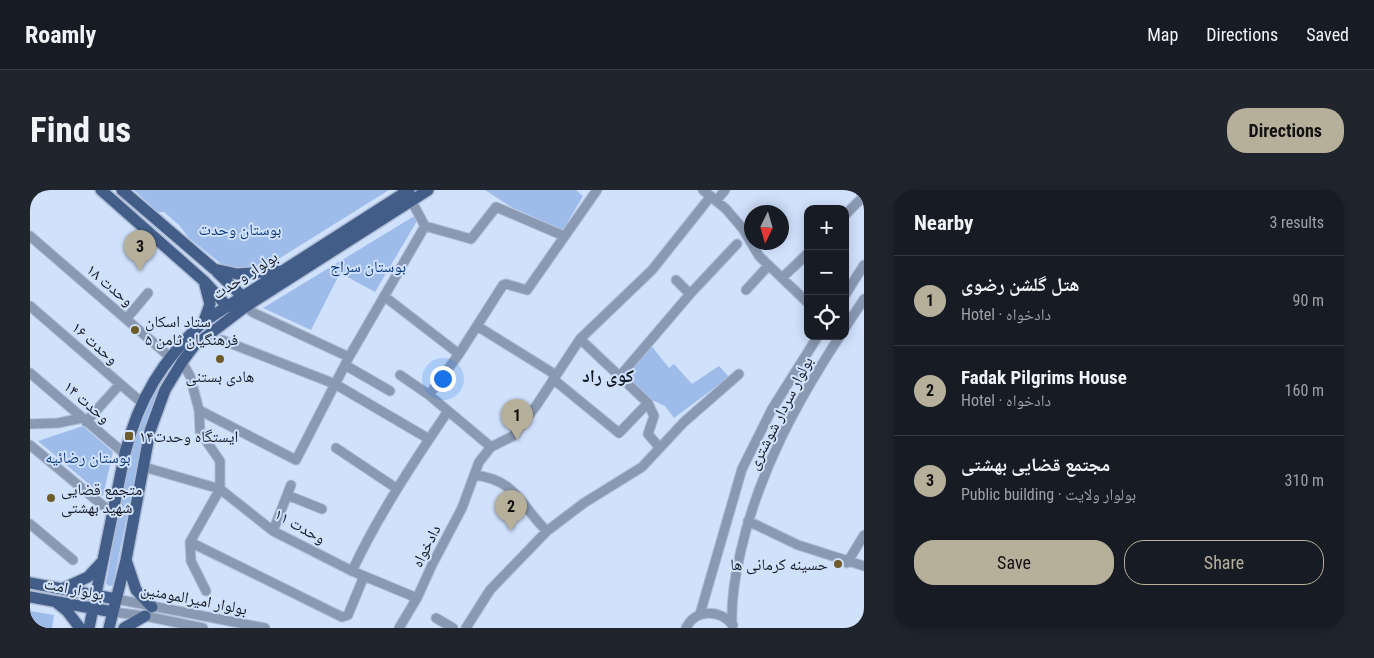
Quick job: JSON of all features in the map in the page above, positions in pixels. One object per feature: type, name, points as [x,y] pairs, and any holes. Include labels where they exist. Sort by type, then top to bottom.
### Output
[{"type":"main road","points":[[101,190],[204,281],[228,306]]},
{"type":"main road","points":[[122,190],[214,269],[244,301]]},
{"type":"main road","name":"بولوار وحدت","points":[[109,628],[126,560],[153,423],[165,390],[182,362],[194,346],[244,301],[282,271],[410,190]]},
{"type":"main road","name":"بولوار وحدت","points":[[89,628],[125,454],[141,402],[152,382],[170,357],[204,322],[228,306],[244,301],[412,202],[428,190]]},
{"type":"main road","points":[[204,281],[212,279],[214,269]]},
{"type":"main road","points":[[214,269],[237,274],[282,271]]},
{"type":"main road","points":[[204,281],[210,304],[204,322]]},
{"type":"main road","points":[[124,628],[148,612],[136,590],[126,560]]},
{"type":"main road","points":[[64,588],[88,577],[102,562]]},
{"type":"main road","name":"بولوار امت","points":[[30,583],[116,599]]},
{"type":"main road","name":"بولوار امت","points":[[30,597],[113,612]]},
{"type":"main road","points":[[55,601],[68,611],[80,628]]},
{"type":"street","points":[[429,395],[459,354],[504,284],[527,290],[597,190]]},
{"type":"street","points":[[703,190],[714,198],[743,229],[759,256],[768,266],[804,299]]},
{"type":"street","points":[[400,375],[429,395],[491,447],[513,436],[580,339],[652,270],[714,198],[725,190]]},
{"type":"street","points":[[849,211],[864,196]]},
{"type":"street","points":[[412,202],[425,226],[471,239],[496,207],[564,236]]},
{"type":"street","points":[[199,410],[296,460],[347,361],[425,226]]},
{"type":"street","name":"وحدت ۱۸","points":[[30,236],[170,357]]},
{"type":"street","points":[[620,376],[690,294],[737,244]]},
{"type":"street","points":[[782,278],[804,256]]},
{"type":"street","points":[[849,289],[864,265]]},
{"type":"street","points":[[746,290],[768,266]]},
{"type":"street","points":[[676,280],[690,294]]},
{"type":"street","points":[[127,318],[148,293]]},
{"type":"street","points":[[384,296],[459,354]]},
{"type":"street","points":[[849,322],[864,299]]},
{"type":"street","points":[[244,301],[254,314],[347,361],[390,391]]},
{"type":"street","name":"وحدت ۱۶","points":[[30,306],[141,402]]},
{"type":"street","points":[[477,326],[555,377],[619,433],[648,403]]},
{"type":"street","points":[[580,339],[648,403],[654,416],[648,434],[659,447]]},
{"type":"street","points":[[222,340],[335,384],[429,439]]},
{"type":"street","name":"بولوار سردار شوشتری","points":[[700,614],[742,469],[772,409],[815,340]]},
{"type":"street","name":"بولوار سردار شوشتری","points":[[733,626],[731,610],[735,577],[748,521],[758,490],[783,432],[806,388],[837,340]]},
{"type":"street","points":[[182,362],[190,376],[199,410],[200,432],[220,461],[220,489],[190,542],[191,560],[206,592]]},
{"type":"street","name":"وحدت ۱۴","points":[[30,373],[125,454]]},
{"type":"street","points":[[466,628],[490,590],[547,531],[584,503],[642,467],[659,447],[739,374]]},
{"type":"street","points":[[30,424],[84,420],[120,384]]},
{"type":"street","points":[[352,571],[373,526],[448,411]]},
{"type":"street","points":[[30,445],[113,514]]},
{"type":"street","name":"دادخواه","points":[[399,628],[417,598],[462,508],[479,462],[491,447]]},
{"type":"street","points":[[336,448],[396,488]]},
{"type":"street","name":"وحدت ۱۱","points":[[144,467],[220,489],[273,531],[352,571],[417,598]]},
{"type":"street","points":[[474,475],[498,480],[516,491],[532,517],[547,531]]},
{"type":"street","points":[[273,531],[291,485]]},
{"type":"street","points":[[287,495],[322,509]]},
{"type":"street","points":[[748,521],[798,545],[864,566]]},
{"type":"street","points":[[30,524],[72,560]]},
{"type":"street","points":[[847,562],[864,535]]},
{"type":"street","points":[[190,542],[346,616],[364,576]]},
{"type":"street","name":"بولوار امیرالمومنین","points":[[116,599],[148,612],[203,628]]},
{"type":"street","name":"بولوار امیرالمومنین","points":[[113,612],[148,612],[265,628]]},
{"type":"street","points":[[685,627],[700,614],[718,614],[733,626]]},
{"type":"street","points":[[436,618],[453,628]]},
{"type":"green space","name":"بوستان وحدت","points":[[134,190],[389,190],[272,263],[235,269],[224,266],[189,238],[179,225],[164,212],[158,212]]},
{"type":"green space","points":[[485,190],[576,190],[583,196],[563,230],[511,207]]},
{"type":"green space","name":"بوستان سراج","points":[[416,215],[417,221],[375,292],[340,273],[311,330],[263,308]]},
{"type":"green space","points":[[650,344],[669,368],[674,364],[692,384],[719,366],[729,377],[674,418],[665,406],[650,399],[625,375]]},
{"type":"green space","points":[[180,354],[181,356],[160,387],[144,431],[113,585],[109,586],[106,584],[118,508],[136,429],[145,405],[156,384]]},
{"type":"green space","name":"بوستان رضائیه","points":[[83,426],[113,452],[103,496],[38,441]]},
{"type":"green space","points":[[30,611],[54,615],[52,628],[30,628]]},
{"type":"place","name":"مجتمع قضایی بهشتی","points":[[140,271]]},
{"type":"place","name":"ستاد اسکان فرهنگیان ثامن ۵","points":[[135,330]]},
{"type":"place","name":"هادی بستنی","points":[[220,359]]},
{"type":"place","name":"ایستگاه وحدت۱۴","points":[[129,436]]},
{"type":"place","name":"هتل گلشن رضوی","points":[[517,440]]},
{"type":"place","name":"متجمع قضایی شهید بهشتی","points":[[51,498]]},
{"type":"place","name":"Fadak Pilgrims House","points":[[511,531]]},
{"type":"place","name":"حسینه کرمانی ها","points":[[838,564]]},
{"type":"district","name":"کوی راد","points":[[608,375]]}]
